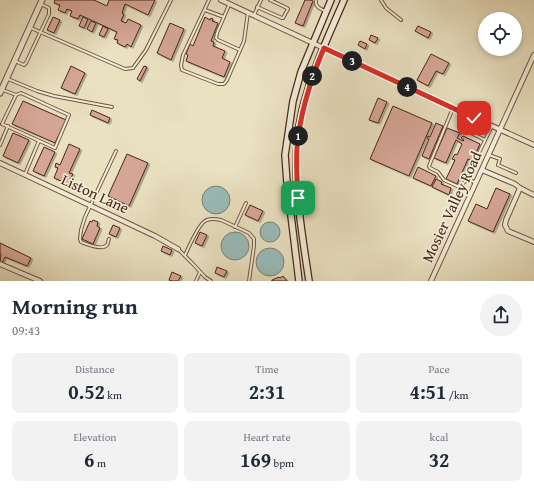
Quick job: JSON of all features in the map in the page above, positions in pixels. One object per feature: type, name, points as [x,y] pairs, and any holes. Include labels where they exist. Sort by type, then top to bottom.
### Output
[{"type":"main road","points":[[299,281],[285,155],[293,101],[301,72],[331,0]]},
{"type":"main road","points":[[309,281],[298,198],[296,171],[297,149],[302,113],[312,77],[344,0]]},
{"type":"street","points":[[221,0],[534,145]]},
{"type":"street","points":[[1,91],[41,2]]},
{"type":"street","name":"Mosier Valley Road","points":[[431,281],[534,55]]},
{"type":"street","name":"Liston Lane","points":[[0,163],[155,236],[178,249]]},
{"type":"street","points":[[482,170],[515,184],[534,195]]},
{"type":"street","points":[[520,188],[505,225],[508,231],[534,242]]},
{"type":"street","points":[[0,264],[40,281]]},
{"type":"lane","points":[[30,28],[125,69],[132,68],[146,50],[171,0]]},
{"type":"lane","points":[[209,0],[184,55],[181,65],[182,70],[218,84],[224,84],[227,80],[244,41],[248,12]]},
{"type":"lane","points":[[254,15],[261,0]]},
{"type":"lane","points":[[258,7],[283,18],[288,9],[270,0]]},
{"type":"lane","points":[[316,0],[316,6],[326,11]]},
{"type":"lane","points":[[380,0],[386,8],[401,20]]},
{"type":"lane","points":[[15,60],[24,64],[26,63],[49,14],[49,8],[41,2]]},
{"type":"lane","points":[[230,4],[216,38],[240,50]]},
{"type":"lane","points":[[204,10],[224,17]]},
{"type":"lane","points":[[7,78],[37,91],[54,96],[112,107]]},
{"type":"lane","points":[[1,91],[16,95],[21,93],[69,115],[55,148],[2,124],[16,95]]},
{"type":"lane","points":[[453,108],[429,166],[438,172],[444,180],[457,186],[461,185],[467,180],[476,182]]},
{"type":"lane","points":[[474,118],[468,130],[469,132],[485,140]]},
{"type":"lane","points":[[0,146],[8,126]]},
{"type":"lane","points":[[476,159],[492,126]]},
{"type":"lane","points":[[25,174],[39,141]]},
{"type":"lane","points":[[109,239],[107,246],[99,248],[81,242],[80,239],[85,217],[116,151]]},
{"type":"lane","points":[[489,154],[500,159],[498,165],[516,173]]},
{"type":"lane","points":[[235,227],[246,203]]},
{"type":"lane","points":[[185,255],[196,232],[203,222],[216,219],[221,220],[249,233],[254,239],[249,281]]},
{"type":"lane","points":[[178,249],[204,277],[211,281]]},
{"type":"lane","points":[[196,281],[200,272]]},
{"type":"water","points":[[216,186],[222,187],[226,190],[229,194],[229,206],[226,210],[222,213],[216,214],[210,213],[206,210],[203,206],[202,200],[203,194],[206,190],[210,187]]},
{"type":"water","points":[[270,222],[277,225],[280,232],[277,239],[270,242],[263,239],[260,232],[263,225]]},
{"type":"water","points":[[235,232],[241,233],[245,236],[248,240],[248,252],[245,256],[241,259],[235,260],[229,259],[225,256],[222,252],[221,246],[222,240],[225,236],[229,233]]},
{"type":"water","points":[[270,248],[276,249],[280,252],[283,256],[283,268],[280,272],[276,275],[270,276],[264,275],[260,272],[257,268],[256,262],[257,256],[260,252],[264,249]]},
{"type":"building","points":[[55,0],[94,0],[107,6],[109,0],[155,0],[148,15],[125,4],[122,13],[124,14],[121,21],[126,23],[128,19],[141,25],[131,47],[127,44],[125,47],[117,43],[118,40],[114,39],[117,32],[80,15],[78,19],[70,16],[72,11],[67,9],[65,13],[58,10],[60,5],[54,3]]},
{"type":"building","points":[[305,0],[313,1],[303,26],[295,23]]},
{"type":"building","points":[[53,17],[60,20],[54,33],[47,30]]},
{"type":"building","points":[[83,17],[88,19],[84,28],[79,26]]},
{"type":"building","points":[[205,17],[210,20],[211,18],[213,19],[212,21],[218,23],[211,41],[214,42],[213,46],[225,51],[222,58],[230,62],[224,77],[186,61],[188,55],[186,54],[190,44],[193,46]]},
{"type":"building","points":[[91,21],[96,23],[92,32],[87,29]]},
{"type":"building","points":[[170,23],[184,29],[171,60],[157,53]]},
{"type":"building","points":[[103,26],[108,29],[104,37],[99,35]]},
{"type":"building","points":[[418,26],[431,32],[428,38],[415,31]]},
{"type":"building","points":[[371,35],[378,38],[375,43],[369,40]]},
{"type":"building","points":[[360,41],[367,44],[365,49],[358,45]]},
{"type":"building","points":[[431,54],[449,63],[443,74],[436,71],[428,86],[417,80]]},
{"type":"building","points":[[71,66],[85,73],[75,94],[61,88]]},
{"type":"building","points":[[144,66],[147,67],[140,81],[137,79]]},
{"type":"building","points":[[378,98],[387,102],[378,123],[369,120]]},
{"type":"building","points":[[23,101],[66,120],[55,143],[12,124]]},
{"type":"building","points":[[393,106],[432,123],[409,176],[370,159]]},
{"type":"building","points":[[92,110],[110,118],[108,123],[90,115]]},
{"type":"building","points":[[436,123],[443,126],[429,159],[422,156],[429,139],[427,138],[428,136],[430,137]]},
{"type":"building","points":[[447,128],[460,133],[457,138],[463,141],[464,140],[461,138],[463,136],[480,144],[472,161],[468,159],[457,184],[446,179],[455,160],[452,159],[455,154],[457,155],[462,144],[456,140],[446,163],[434,158]]},
{"type":"building","points":[[13,133],[29,140],[18,163],[3,156]]},
{"type":"building","points":[[69,144],[80,149],[69,173],[73,174],[68,184],[54,178],[58,168],[55,167],[56,163],[60,165]]},
{"type":"building","points":[[44,147],[55,152],[44,176],[33,171]]},
{"type":"building","points":[[127,154],[148,163],[129,206],[108,196]]},
{"type":"building","points":[[418,167],[436,176],[431,186],[413,178]]},
{"type":"building","points":[[436,179],[442,182],[441,184],[451,188],[449,195],[432,187]]},
{"type":"building","points":[[496,188],[510,194],[493,232],[468,221],[476,204],[487,209]]},
{"type":"building","points":[[250,205],[263,211],[258,221],[245,215]]},
{"type":"building","points":[[93,220],[98,222],[97,226],[100,228],[93,244],[82,239],[90,221],[92,222]]},
{"type":"building","points":[[113,225],[120,228],[116,237],[109,234]]},
{"type":"building","points":[[200,232],[207,235],[202,246],[195,243]]},
{"type":"building","points":[[0,243],[31,258],[27,266],[5,257],[2,263],[0,262]]},
{"type":"building","points":[[163,246],[172,250],[170,255],[161,251]]},
{"type":"building","points":[[217,267],[227,271],[224,277],[215,273]]},
{"type":"building","points":[[172,272],[181,276],[178,281],[169,280]]},
{"type":"building","points":[[283,276],[287,281],[272,280]]},
{"type":"route","points":[[298,198],[296,171],[299,130],[312,77],[324,48],[474,118]]}]
